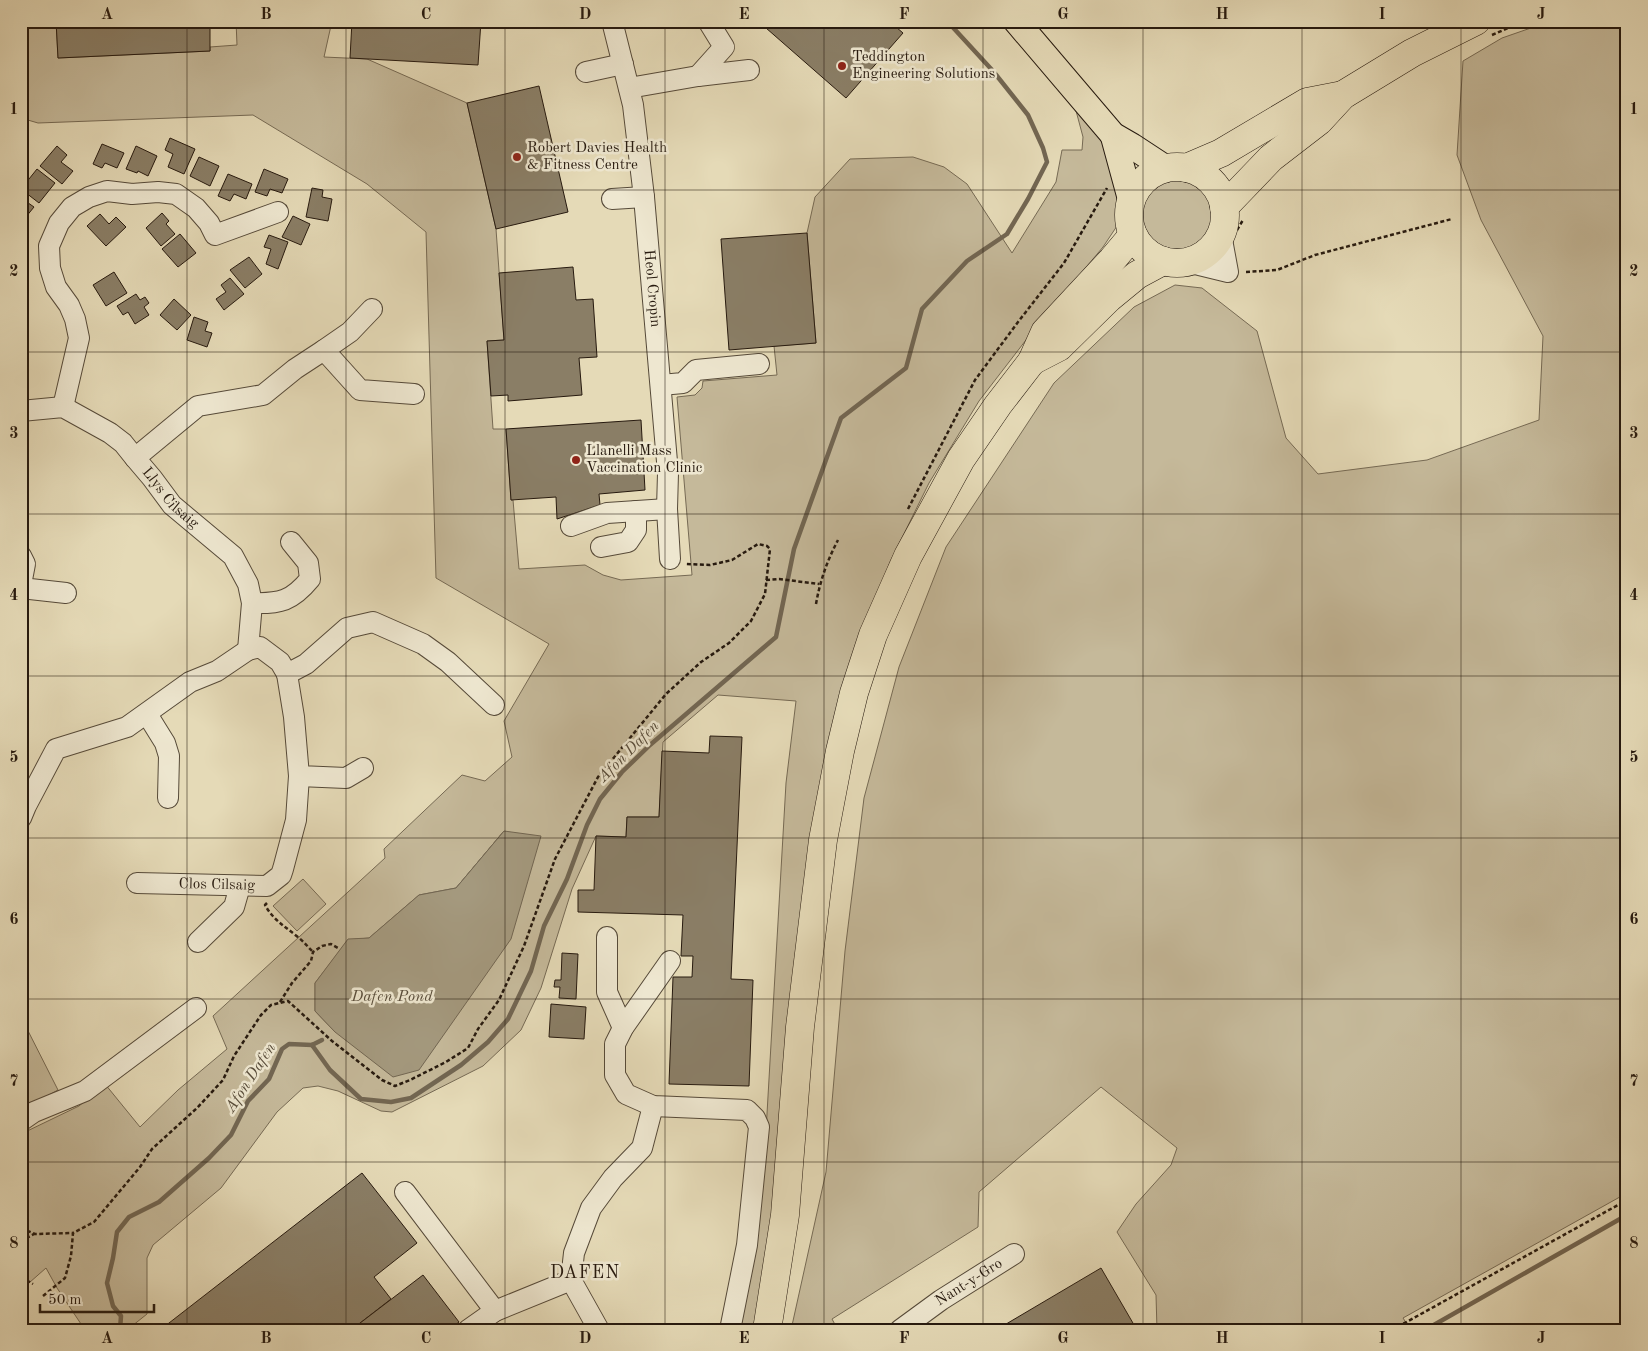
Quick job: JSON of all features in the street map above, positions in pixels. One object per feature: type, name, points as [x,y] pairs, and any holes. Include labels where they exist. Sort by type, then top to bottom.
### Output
[{"type":"highway","points":[[1032,361],[1059,346],[1109,298],[1138,275],[1175,262],[1201,257],[1213,247],[1225,253],[1225,221],[1235,210],[1271,158],[1319,121],[1343,95],[1412,53],[1483,29]]},
{"type":"highway","points":[[1175,262],[1150,255],[1140,246],[1133,235],[1130,218],[1131,201],[1139,186],[1151,175],[1221,153],[1307,102],[1343,95]]},
{"type":"highway","points":[[1176,168],[1200,173],[1211,182],[1235,210]]},
{"type":"highway","points":[[767,1330],[785,1214],[800,1027],[821,850],[840,751],[854,693],[873,635],[908,556],[961,459],[1032,361],[1045,332],[1133,235]]},
{"type":"main road","points":[[1016,21],[1116,147],[1131,201]]},
{"type":"main road","points":[[1116,147],[1132,146],[1176,168]]},
{"type":"street","name":"Heol Cropin","points":[[612,21],[634,105],[644,197],[668,473],[667,509],[670,559]]},
{"type":"street","points":[[629,88],[698,76],[748,70],[724,47],[708,21]]},
{"type":"street","points":[[698,76],[724,47]]},
{"type":"street","points":[[586,72],[623,64]]},
{"type":"street","points":[[21,411],[63,407],[79,338],[75,319],[69,305],[56,286],[50,268],[49,246],[59,223],[72,207],[89,197],[107,191],[132,194],[158,192],[176,194],[196,208],[209,223],[215,235],[278,212]]},
{"type":"street","points":[[612,199],[644,197]]},
{"type":"street","points":[[1175,262],[1225,253]]},
{"type":"street","points":[[135,458],[198,406],[263,395],[295,369],[350,332],[372,309]]},
{"type":"street","points":[[324,350],[360,390],[414,394]]},
{"type":"street","points":[[661,385],[684,383],[696,370],[759,364]]},
{"type":"street","name":"Llys Cilsaig","points":[[63,407],[110,433],[123,444],[172,505],[233,556],[248,584],[252,603],[248,650]]},
{"type":"street","points":[[571,526],[607,513],[667,509]]},
{"type":"street","points":[[601,547],[628,542],[636,530],[636,511]]},
{"type":"street","points":[[252,603],[268,604],[282,602],[301,590],[310,579],[308,563],[291,542]]},
{"type":"street","points":[[21,556],[25,564],[21,586],[66,593]]},
{"type":"street","points":[[21,818],[56,749],[127,727],[190,682],[217,671],[248,650],[260,647],[280,662],[287,674],[306,664],[347,628],[374,622],[423,644],[448,662],[494,705]]},
{"type":"street","name":"Clos Cilsaig","points":[[137,884],[267,886],[281,875],[296,820],[299,776],[294,717],[287,674]]},
{"type":"street","points":[[147,714],[165,743],[169,756],[168,798]]},
{"type":"street","points":[[299,776],[346,778],[363,768]]},
{"type":"street","points":[[198,942],[234,907],[240,886]]},
{"type":"street","points":[[607,937],[607,992],[622,1028]]},
{"type":"street","points":[[670,961],[622,1028],[615,1044],[615,1075],[626,1094],[653,1106],[747,1110],[755,1118],[759,1127],[747,1245],[730,1330]]},
{"type":"street","points":[[21,1121],[34,1112],[85,1091],[196,1008]]},
{"type":"street","points":[[599,1330],[571,1280],[574,1253],[591,1208],[613,1178],[642,1148],[653,1106]]},
{"type":"street","points":[[405,1192],[495,1310]]},
{"type":"street","name":"Nant-y-Gro","points":[[900,1330],[941,1300],[1014,1254]]},
{"type":"street","points":[[468,1330],[495,1310],[571,1280]]},
{"type":"path","points":[[1483,29],[1524,21]]},
{"type":"path","points":[[906,513],[975,380],[1064,263],[1116,175],[1116,147]]},
{"type":"path","points":[[1235,210],[1225,253],[1250,272],[1277,270],[1315,255],[1452,219]]},
{"type":"path","points":[[816,604],[828,558],[838,540]]},
{"type":"path","points":[[21,1228],[35,1234],[73,1233],[94,1222],[152,1149],[197,1108],[223,1080],[234,1056],[261,1015],[272,1005],[288,1001],[332,1041],[382,1080],[395,1086],[439,1066],[468,1048],[478,1029],[499,1000],[524,946],[555,859],[598,777],[666,694],[701,662],[730,643],[751,621],[764,594],[770,549],[767,546],[758,544],[732,560],[710,565],[686,564],[670,559]]},
{"type":"path","points":[[766,580],[779,579],[820,584]]},
{"type":"path","points":[[265,905],[274,918],[313,952]]},
{"type":"path","points":[[279,1003],[310,961],[313,952],[322,946],[331,944],[338,948]]},
{"type":"path","points":[[1392,1330],[1627,1200]]},
{"type":"path","points":[[43,1296],[65,1278],[71,1256],[73,1233]]},
{"type":"path","points":[[21,1242],[35,1234]]},
{"type":"path","points":[[21,1277],[33,1284]]},
{"type":"shaded area","points":[[21,21],[56,21],[58,58],[210,51],[210,47],[237,45],[236,21],[332,21],[324,57],[367,59],[467,103],[496,229],[504,340],[487,341],[493,429],[506,429],[511,500],[513,500],[519,569],[585,565],[603,575],[621,580],[692,575],[677,397],[695,395],[702,388],[703,381],[777,375],[774,346],[816,343],[807,233],[815,197],[850,159],[913,157],[944,167],[967,184],[1012,253],[1056,182],[1062,150],[1082,150],[1083,137],[1075,107],[1111,154],[1119,190],[1117,226],[1103,247],[1036,327],[979,401],[929,483],[890,562],[851,667],[757,1330],[737,1330],[764,1166],[786,783],[796,701],[718,695],[663,742],[659,817],[627,817],[626,837],[596,836],[572,889],[541,988],[521,1030],[483,1066],[392,1112],[381,1111],[338,1091],[318,1086],[303,1088],[277,1112],[221,1188],[153,1245],[147,1258],[147,1314],[127,1330],[81,1330],[83,1327],[46,1268],[21,1290],[21,1134],[79,1106],[105,1084],[140,1127],[178,1090],[227,1049],[213,1016],[385,858],[384,849],[462,775],[485,781],[512,757],[504,721],[549,644],[436,578],[426,232],[367,184],[253,115],[38,123],[21,118]],"holes":[[[504,831],[335,1032],[315,1011],[315,983],[348,940],[369,938],[419,895],[456,888]]]},
{"type":"shaded area","points":[[1551,21],[1627,21],[1627,1193],[1403,1318],[1411,1330],[1157,1330],[1156,1295],[1117,1232],[1136,1204],[1171,1165],[1177,1148],[1101,1087],[979,1192],[978,1227],[832,1319],[838,1330],[791,1330],[826,1172],[845,951],[864,798],[899,667],[946,547],[1054,383],[1134,307],[1175,285],[1202,288],[1257,331],[1286,438],[1318,474],[1427,460],[1539,420],[1543,336],[1481,220],[1457,155],[1463,61],[1502,38]]},
{"type":"shaded area","points":[[1177,179],[1190,182],[1202,189],[1209,201],[1212,214],[1209,227],[1202,239],[1190,246],[1177,249],[1164,246],[1152,239],[1145,227],[1142,214],[1145,201],[1152,189],[1164,182]]},
{"type":"shaded area","points":[[303,879],[326,904],[297,931],[273,906]]},
{"type":"shaded area","points":[[21,1017],[58,1090],[21,1110]]},
{"type":"water","name":"Dafen Pond","points":[[504,831],[541,836],[511,939],[419,1070],[393,1077],[335,1032],[315,1011],[315,983],[348,939],[369,938],[419,895],[456,888]]},
{"type":"building","points":[[56,21],[210,21],[210,51],[58,58]]},
{"type":"building","points":[[352,21],[481,21],[478,65],[350,58]]},
{"type":"building","name":"Teddington Engineering Solutions","points":[[758,21],[889,21],[903,33],[846,98]]},
{"type":"building","name":"Robert Davies Health & Fitness Centre","points":[[539,86],[568,212],[496,229],[467,103]]},
{"type":"building","points":[[170,138],[195,149],[184,174],[168,167],[173,154],[165,150]]},
{"type":"building","points":[[102,144],[124,153],[117,168],[105,163],[102,168],[93,164]]},
{"type":"building","points":[[57,146],[67,155],[61,162],[73,171],[62,184],[40,166]]},
{"type":"building","points":[[136,146],[157,156],[148,176],[138,171],[137,173],[126,169]]},
{"type":"building","points":[[199,157],[219,166],[210,186],[190,176]]},
{"type":"building","points":[[37,169],[55,183],[39,203],[21,189]]},
{"type":"building","points":[[264,169],[288,179],[282,193],[270,189],[267,196],[255,192]]},
{"type":"building","points":[[228,174],[252,184],[246,199],[234,194],[230,201],[218,196]]},
{"type":"building","points":[[312,188],[323,190],[322,197],[332,199],[328,221],[306,217]]},
{"type":"building","points":[[21,198],[34,207],[21,223]]},
{"type":"building","points":[[162,213],[169,221],[166,224],[175,234],[161,246],[146,228]]},
{"type":"building","points":[[100,214],[109,224],[116,217],[126,227],[106,246],[87,226]]},
{"type":"building","points":[[293,216],[310,224],[301,245],[282,237]]},
{"type":"building","points":[[807,233],[816,343],[729,350],[721,239]]},
{"type":"building","points":[[180,234],[196,253],[178,267],[162,249]]},
{"type":"building","points":[[269,235],[288,242],[278,269],[266,264],[271,249],[264,247]]},
{"type":"building","points":[[249,257],[262,274],[245,288],[230,270]]},
{"type":"building","points":[[573,267],[576,300],[593,299],[597,357],[579,358],[582,395],[508,401],[508,395],[491,396],[487,341],[504,340],[499,273]]},
{"type":"building","points":[[114,272],[127,293],[106,306],[93,285]]},
{"type":"building","points":[[230,278],[244,294],[224,310],[216,299],[226,292],[221,285]]},
{"type":"building","points":[[136,294],[140,300],[145,297],[149,303],[144,307],[149,315],[135,324],[128,312],[123,315],[117,306]]},
{"type":"building","points":[[174,299],[191,315],[177,330],[160,315]]},
{"type":"building","points":[[194,317],[208,322],[205,331],[212,333],[207,347],[187,340]]},
{"type":"building","name":"Llanelli Mass Vaccination Clinic","points":[[641,420],[645,490],[599,494],[600,505],[557,519],[556,497],[511,500],[506,429]]},
{"type":"building","points":[[710,736],[742,737],[731,979],[753,980],[749,1086],[669,1084],[673,977],[692,977],[693,956],[681,956],[683,915],[578,912],[578,890],[594,890],[596,836],[626,837],[627,817],[659,817],[662,751],[709,753]]},
{"type":"building","points":[[562,953],[578,954],[576,999],[559,998],[560,987],[554,987],[555,980],[561,980]]},
{"type":"building","points":[[551,1004],[586,1007],[584,1039],[549,1037]]},
{"type":"building","points":[[362,1173],[417,1243],[374,1277],[391,1299],[351,1330],[160,1330]]},
{"type":"building","points":[[1101,1268],[1137,1330],[996,1330]]},
{"type":"building","points":[[423,1275],[459,1322],[449,1330],[351,1330]]},
{"type":"waterway","name":"Afon Dafen","points":[[312,1045],[330,1070],[361,1099],[391,1102],[411,1098],[461,1065],[488,1042],[508,1019],[531,971],[544,926],[567,879],[587,825],[600,799],[622,772],[650,745],[776,637],[794,549],[841,418],[906,368],[922,309],[967,261],[1007,234],[1047,162],[1043,148],[1028,115],[993,71],[947,21]]},
{"type":"waterway","points":[[312,1045],[322,1040]]},
{"type":"waterway","name":"Afon Dafen","points":[[120,1330],[121,1316],[113,1306],[107,1283],[117,1232],[129,1217],[159,1202],[209,1158],[231,1135],[248,1101],[269,1079],[282,1049],[289,1044],[312,1045]]},
{"type":"waterway","points":[[1425,1330],[1627,1215]]},
{"type":"place","name":"Teddington Engineering Solutions","points":[[842,66]]},
{"type":"place","name":"Robert Davies Health & Fitness Centre","points":[[517,157]]},
{"type":"place","name":"Llanelli Mass Vaccination Clinic","points":[[576,460]]},
{"type":"district","name":"DAFEN","points":[[585,1273]]}]
